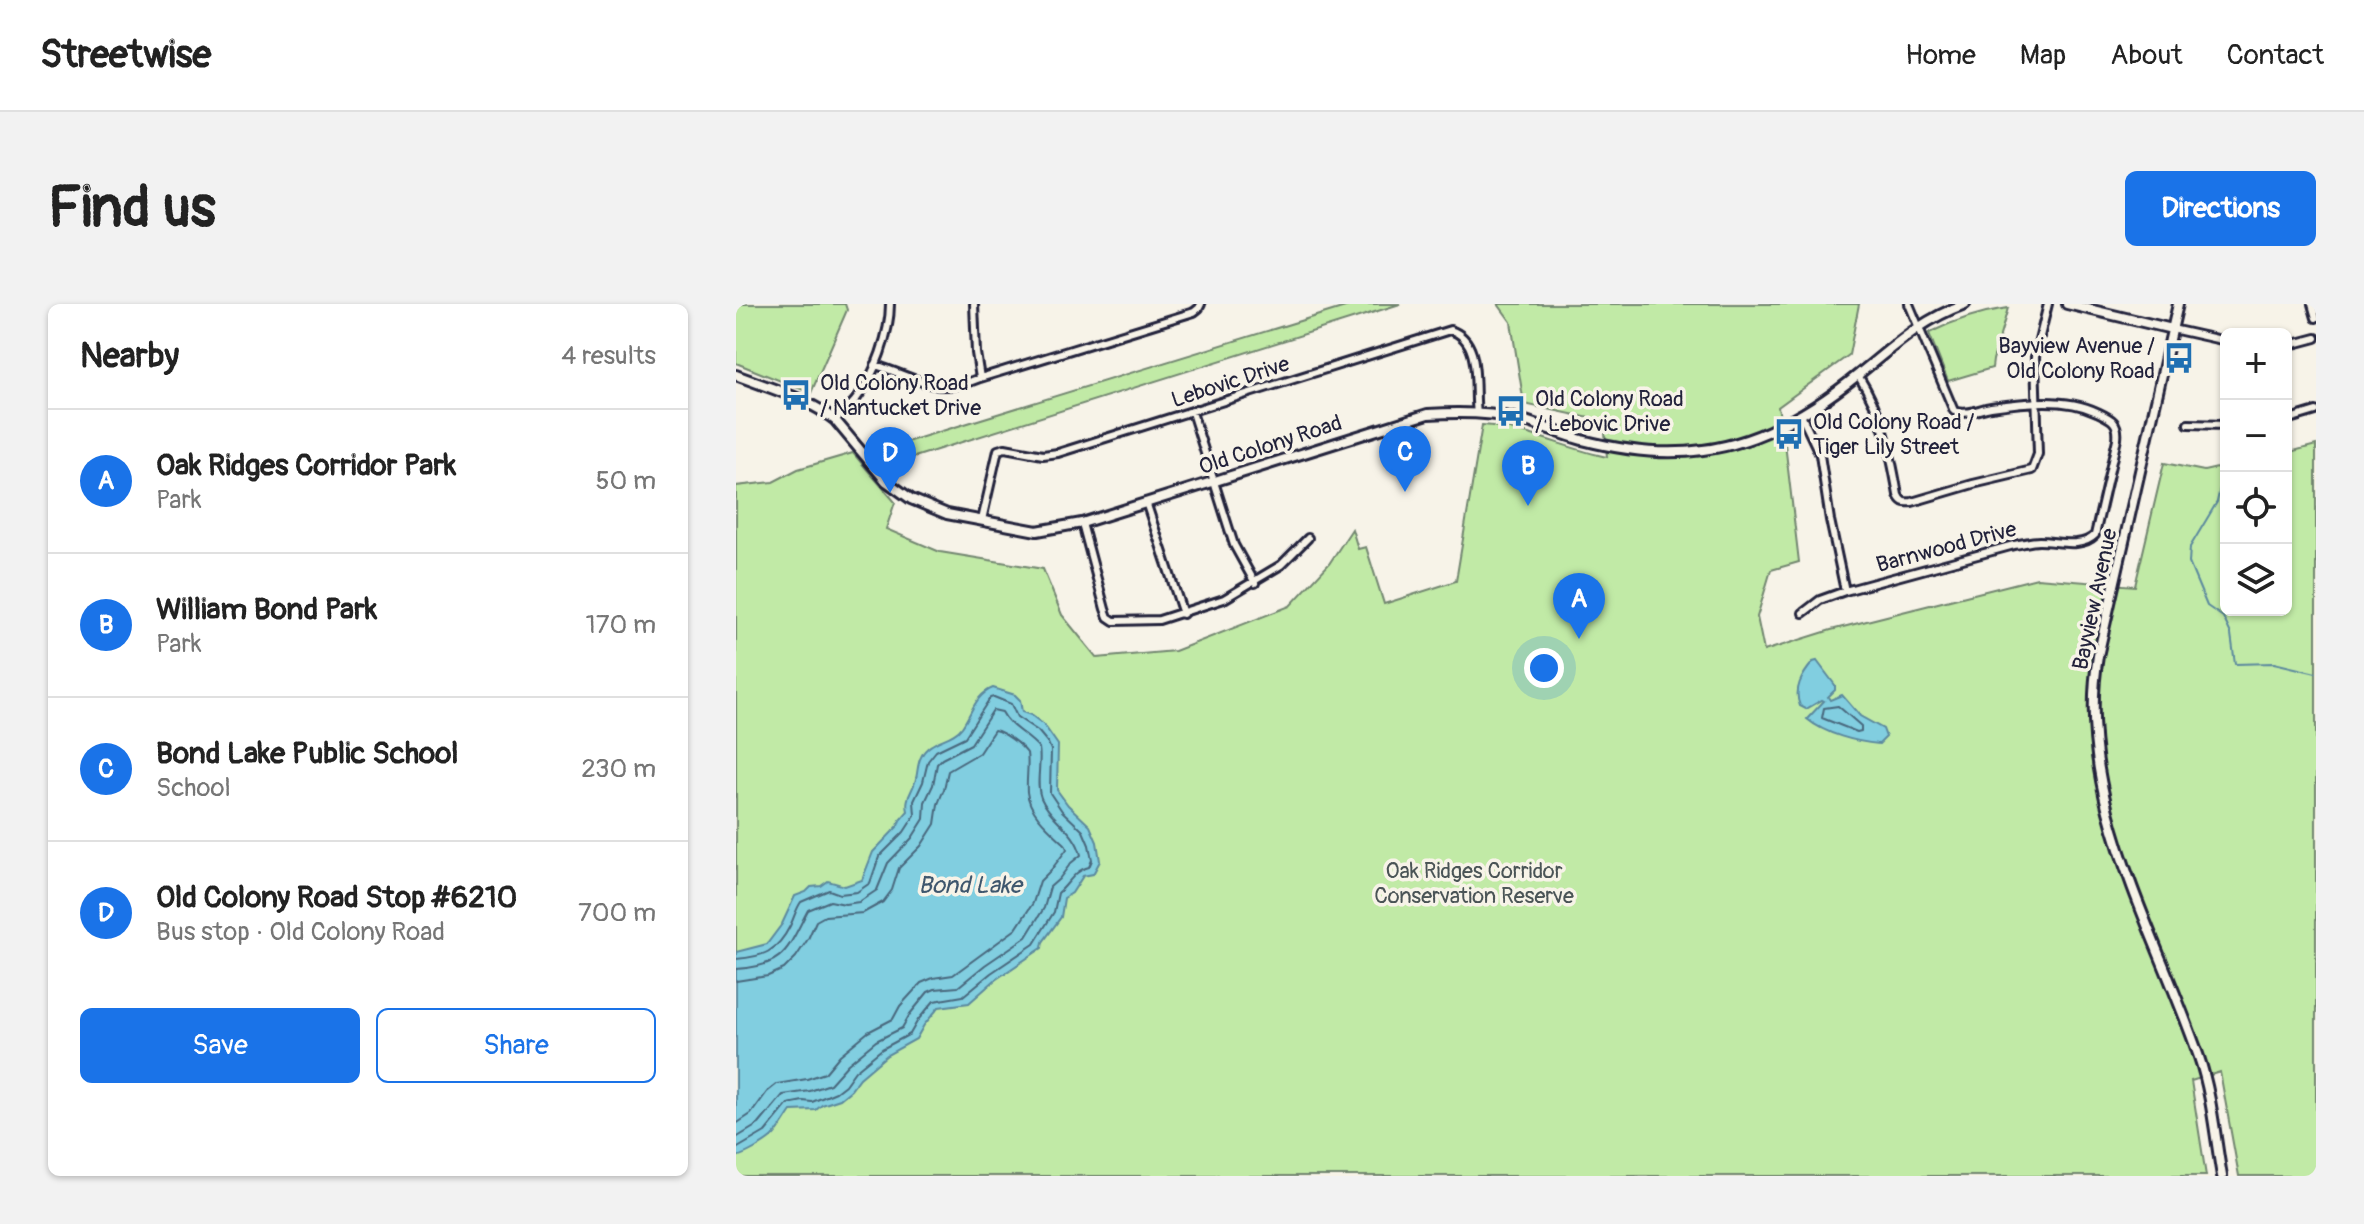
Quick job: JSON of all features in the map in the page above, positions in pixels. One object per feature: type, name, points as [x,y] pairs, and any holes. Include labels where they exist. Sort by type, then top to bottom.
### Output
[{"type":"street","points":[[835,420],[857,398],[875,365],[889,327],[890,304]]},
{"type":"street","points":[[974,304],[980,378]]},
{"type":"street","points":[[875,365],[930,385],[946,388],[964,385],[1194,312],[1201,304]]},
{"type":"street","points":[[1909,304],[1954,411],[1970,413],[2001,406],[2036,404]]},
{"type":"street","name":"Old Colony Road","points":[[736,375],[807,403],[835,420],[886,481],[911,499],[947,514],[1037,531],[1082,523],[1428,414],[1450,412],[1517,419],[1618,448],[1671,453],[1700,451],[1741,441],[1801,415],[1919,326],[1965,304]]},
{"type":"street","points":[[1858,375],[1881,417],[1901,501],[1905,503],[2032,470],[2038,454],[2035,357],[2048,304]]},
{"type":"street","points":[[2067,304],[2220,340]]},
{"type":"street","name":"Bayview Avenue","points":[[2178,304],[2098,656],[2095,728],[2104,790],[2119,850],[2200,1059],[2222,1176]]},
{"type":"street","points":[[2312,304],[2316,318]]},
{"type":"street","name":"Lebovic Drive","points":[[982,520],[998,450],[1005,448],[1043,455],[1058,453],[1450,330],[1460,333],[1467,342],[1474,367],[1477,414]]},
{"type":"street","points":[[2292,344],[2316,338]]},
{"type":"street","name":"Barnwood Drive","points":[[1803,613],[1820,600],[1845,591],[2014,545],[2035,541],[2080,544],[2090,541],[2095,535],[2118,428],[2114,421],[2084,407],[2036,404]]},
{"type":"street","points":[[2292,418],[2316,411]]},
{"type":"street","points":[[1192,412],[1234,545],[1255,583]]},
{"type":"street","points":[[1801,415],[1820,455],[1832,534],[1845,591]]},
{"type":"street","points":[[2188,424],[2220,425]]},
{"type":"street","points":[[1146,502],[1183,614]]},
{"type":"street","points":[[1082,523],[1108,617],[1114,621],[1159,620],[1224,599],[1281,565],[1308,538]]},
{"type":"green space","points":[[736,304],[845,304],[847,310],[811,393],[736,363]]},
{"type":"green space","points":[[1355,304],[1400,304],[889,465],[877,451]]},
{"type":"green space","name":"Oak Ridges Corridor Conservation Reserve","points":[[1498,304],[1859,304],[1849,355],[1778,407],[1799,562],[1771,570],[1757,617],[1764,651],[1831,630],[2037,578],[2135,586],[2164,463],[2204,471],[2220,467],[2220,616],[2292,616],[2292,451],[2316,445],[2316,1176],[2239,1176],[2220,1072],[2191,1081],[2206,1176],[736,1176],[736,486],[773,482],[798,469],[853,453],[895,502],[886,529],[940,552],[1043,569],[1062,615],[1097,658],[1175,651],[1290,606],[1329,564],[1352,529],[1358,549],[1366,547],[1384,604],[1456,581],[1482,425],[1514,430],[1607,457],[1604,421],[1524,404],[1511,322]]},
{"type":"green space","points":[[2008,308],[1992,368],[1948,381],[1929,333],[1967,317]]},
{"type":"water","points":[[1817,661],[1835,685],[1835,690],[1828,697],[1830,700],[1842,695],[1860,716],[1883,729],[1886,737],[1879,744],[1841,736],[1807,719],[1824,701],[1806,709],[1800,706],[1798,688],[1805,672]]},
{"type":"water","name":"Bond Lake","points":[[993,688],[1015,695],[1020,700],[1022,712],[1044,725],[1058,745],[1057,790],[1090,826],[1097,842],[1100,861],[1093,874],[1083,876],[1072,893],[1064,898],[1061,917],[1042,948],[995,980],[969,1003],[939,1007],[916,1039],[887,1055],[840,1099],[816,1110],[791,1111],[771,1138],[736,1157],[736,952],[767,944],[782,924],[795,896],[828,881],[845,886],[862,880],[873,852],[908,811],[908,799],[925,751],[958,732],[978,700]]},
{"type":"waterway","points":[[2223,472],[2217,502],[2190,547],[2189,563],[2207,606],[2223,617],[2231,634],[2235,664],[2274,663],[2316,673]]},
{"type":"place","name":"Bayview Avenue / Old Colony Road","points":[[2179,358]]},
{"type":"place","name":"Old Colony Road / Nantucket Drive","points":[[796,395]]},
{"type":"place","name":"Old Colony Road / Lebovic Drive","points":[[1511,411]]},
{"type":"place","name":"Old Colony Road / Tiger Lily Street","points":[[1789,434]]},
{"type":"place","name":"Bond Lake Public School","points":[[1405,492]]},
{"type":"place","name":"Old Colony Road Stop #6210","points":[[890,493]]},
{"type":"place","name":"William Bond Park","points":[[1528,506]]},
{"type":"place","name":"Oak Ridges Corridor Park","points":[[1579,639]]}]
